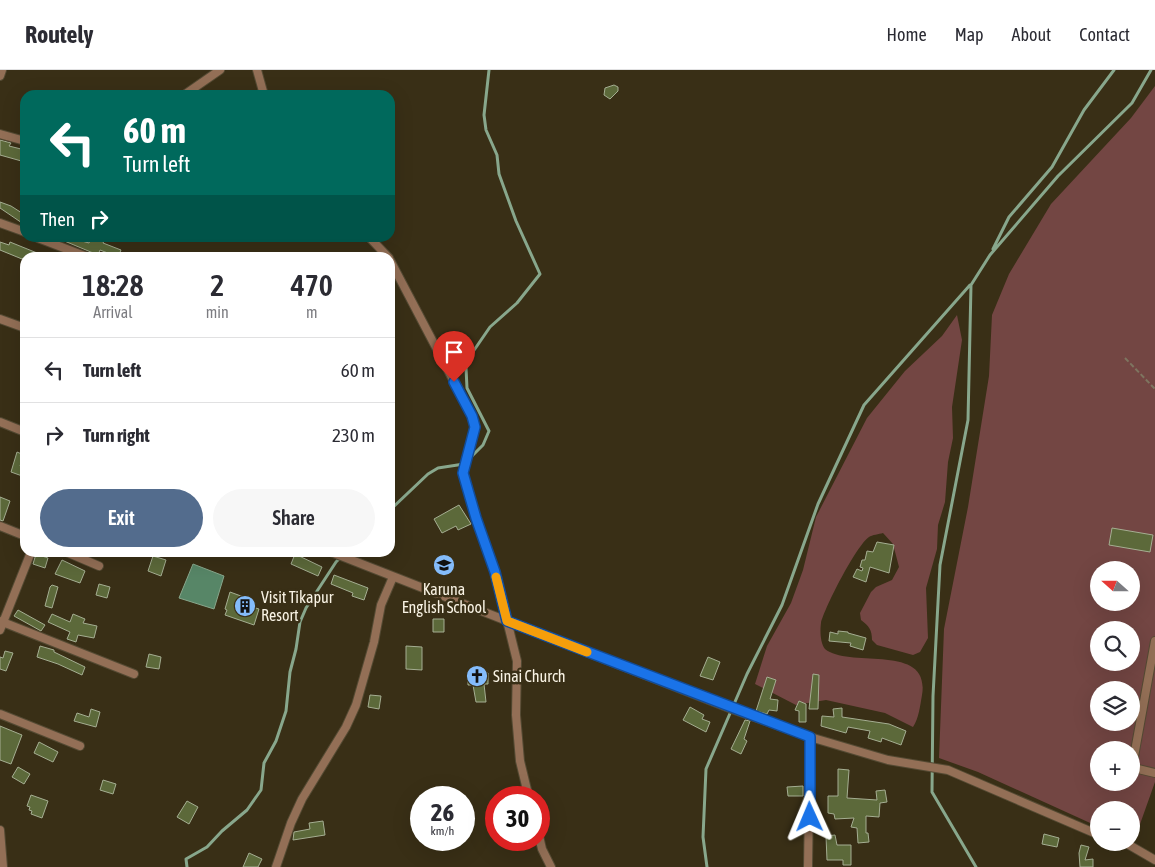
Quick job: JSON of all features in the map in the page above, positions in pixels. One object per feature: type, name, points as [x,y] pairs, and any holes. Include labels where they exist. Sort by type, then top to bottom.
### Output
[{"type":"street","points":[[0,76],[2,70]]},
{"type":"street","points":[[191,90],[220,70]]},
{"type":"street","points":[[257,70],[263,90]]},
{"type":"street","points":[[0,134],[20,140]]},
{"type":"street","points":[[0,222],[20,230]]},
{"type":"street","points":[[48,242],[74,252]]},
{"type":"street","points":[[374,242],[383,252]]},
{"type":"street","points":[[395,270],[472,416],[475,427],[463,473],[495,572],[517,661],[516,716],[520,761],[526,786]]},
{"type":"street","points":[[0,318],[20,326]]},
{"type":"street","points":[[0,422],[20,430]]},
{"type":"street","points":[[0,526],[20,534]]},
{"type":"street","points":[[29,557],[1,625],[134,674]]},
{"type":"street","points":[[78,557],[100,566]]},
{"type":"street","points":[[344,557],[810,737],[888,760],[948,770],[1090,831]]},
{"type":"street","points":[[276,867],[291,823],[302,799],[346,727],[356,705],[374,642],[382,605],[393,576]]},
{"type":"street","points":[[1155,641],[1132,762],[1134,768],[1155,773]]},
{"type":"street","points":[[0,714],[80,746]]},
{"type":"street","points":[[808,867],[810,737]]},
{"type":"street","points":[[0,830],[3,867]]},
{"type":"street","points":[[543,851],[551,867]]},
{"type":"street","points":[[1140,851],[1155,860]]},
{"type":"path","points":[[1125,358],[1155,389]]},
{"type":"shaded area","points":[[1155,86],[1155,782],[1140,824],[1140,801],[1090,801],[1090,823],[978,772],[939,758],[944,629],[968,507],[989,376],[992,315],[1009,274],[1051,204],[1131,118]]},
{"type":"shaded area","points":[[957,315],[962,340],[952,407],[953,438],[948,462],[945,502],[938,525],[937,549],[926,588],[928,638],[920,652],[913,655],[877,645],[872,640],[870,628],[861,620],[860,613],[871,592],[876,587],[892,580],[899,567],[893,544],[883,533],[869,537],[863,543],[849,564],[821,623],[823,646],[836,655],[902,662],[914,668],[921,679],[922,695],[917,720],[913,727],[885,713],[826,700],[796,705],[755,684],[767,646],[791,603],[803,570],[816,517],[867,418],[905,371],[942,336]]},
{"type":"shaded area","points":[[193,564],[224,576],[214,609],[179,598]]},
{"type":"building","points":[[614,85],[618,87],[618,91],[610,99],[604,95],[605,88]]},
{"type":"building","points":[[0,140],[11,143],[9,146],[20,149],[20,161],[0,155]]},
{"type":"building","points":[[0,202],[20,212],[20,222],[0,208]]},
{"type":"building","points":[[0,242],[9,245],[10,242],[35,252],[20,252],[20,258],[0,250]]},
{"type":"building","points":[[67,242],[104,242],[121,250],[120,252],[100,250],[99,252],[91,252]]},
{"type":"building","points":[[17,452],[20,453],[20,475],[11,472]]},
{"type":"building","points":[[0,497],[10,501],[3,521],[0,520]]},
{"type":"building","points":[[459,505],[471,524],[458,530],[456,526],[442,533],[434,519]]},
{"type":"building","points":[[1112,528],[1153,535],[1150,552],[1109,545]]},
{"type":"building","points":[[877,542],[894,545],[889,573],[870,567],[866,582],[853,577],[857,569],[862,571],[863,568],[860,567],[862,560],[865,560],[867,551],[873,552]]},
{"type":"building","points":[[35,557],[48,558],[45,568],[33,564]]},
{"type":"building","points":[[153,557],[166,560],[161,576],[148,571]]},
{"type":"building","points":[[294,557],[301,557],[322,567],[318,576],[291,564]]},
{"type":"building","points":[[62,560],[85,571],[80,583],[55,574]]},
{"type":"building","points":[[334,575],[368,588],[364,600],[352,596],[353,593],[331,584]]},
{"type":"building","points":[[99,584],[110,587],[107,598],[96,595]]},
{"type":"building","points":[[52,585],[58,587],[52,608],[45,606]]},
{"type":"building","points":[[230,592],[252,600],[249,606],[259,609],[254,625],[225,615]]},
{"type":"building","points":[[18,610],[45,625],[41,631],[14,616]]},
{"type":"building","points":[[52,614],[70,622],[73,614],[85,619],[83,623],[97,626],[94,638],[78,635],[76,642],[67,639],[70,632],[48,622]]},
{"type":"building","points":[[433,619],[444,619],[444,632],[433,632]]},
{"type":"building","points":[[838,631],[866,638],[863,650],[850,646],[851,643],[829,641],[830,632],[838,634]]},
{"type":"building","points":[[40,646],[54,650],[54,652],[85,667],[82,675],[37,657]]},
{"type":"building","points":[[406,646],[422,647],[422,670],[406,669]]},
{"type":"building","points":[[5,651],[13,653],[6,671],[0,669],[0,657],[3,658]]},
{"type":"building","points":[[149,654],[161,657],[159,669],[146,667]]},
{"type":"building","points":[[708,657],[720,662],[713,680],[700,676]]},
{"type":"building","points":[[468,673],[488,673],[488,684],[484,684],[486,702],[476,702],[473,685],[468,685]]},
{"type":"building","points":[[813,674],[819,675],[818,709],[809,709]]},
{"type":"building","points":[[767,677],[776,680],[770,699],[778,700],[777,711],[769,710],[767,714],[756,711]]},
{"type":"building","points":[[370,695],[381,696],[379,709],[368,707]]},
{"type":"building","points":[[799,701],[806,704],[806,722],[799,722],[799,711],[795,710]]},
{"type":"building","points":[[690,707],[704,715],[702,719],[710,722],[706,732],[683,720]]},
{"type":"building","points":[[842,708],[842,717],[889,724],[906,731],[901,745],[882,738],[881,742],[868,738],[870,731],[848,727],[846,733],[821,726],[822,716],[834,717],[833,709]]},
{"type":"building","points":[[91,709],[100,712],[96,727],[74,721],[77,713],[89,717]]},
{"type":"building","points":[[745,720],[750,721],[744,739],[747,741],[741,754],[731,749]]},
{"type":"building","points":[[0,726],[22,735],[11,764],[0,760]]},
{"type":"building","points":[[39,742],[58,752],[53,762],[34,753]]},
{"type":"building","points":[[18,767],[30,774],[24,784],[12,777]]},
{"type":"building","points":[[838,769],[849,770],[847,798],[877,800],[876,791],[885,790],[887,802],[880,803],[879,817],[866,816],[866,833],[868,833],[869,842],[858,843],[857,828],[851,827],[854,818],[835,819],[834,814],[828,813],[828,796],[838,796]]},
{"type":"building","points":[[103,780],[116,784],[113,794],[100,790]]},
{"type":"building","points":[[803,786],[803,796],[788,796],[787,787]]},
{"type":"building","points":[[31,795],[48,801],[42,818],[31,814],[30,807],[27,806]]},
{"type":"building","points":[[187,801],[198,807],[189,824],[177,817]]},
{"type":"building","points":[[323,821],[325,835],[293,840],[294,832],[310,829],[309,823]]},
{"type":"building","points":[[1044,834],[1059,838],[1057,847],[1042,844]]},
{"type":"building","points":[[835,835],[837,845],[851,845],[851,865],[843,865],[843,860],[827,860],[826,836]]},
{"type":"building","points":[[1081,845],[1089,847],[1085,860],[1093,859],[1093,867],[1080,867],[1079,853]]},
{"type":"building","points":[[249,853],[262,859],[258,867],[243,867]]},
{"type":"waterway","points":[[470,458],[483,445],[489,431],[467,388],[466,368],[468,359],[490,327],[517,303],[540,274],[516,221],[499,174],[497,155],[486,130],[484,115],[489,70]]},
{"type":"waterway","points":[[993,249],[1009,217],[1052,167],[1084,110],[1114,70]]},
{"type":"waterway","points":[[976,867],[932,792],[933,696],[940,565],[968,420],[971,285],[990,255],[1058,176],[1132,103],[1151,70]]},
{"type":"waterway","points":[[707,867],[703,837],[706,769],[747,674],[782,605],[818,504],[864,405],[970,285]]},
{"type":"waterway","points":[[395,505],[428,474],[438,468],[464,464]]},
{"type":"waterway","points":[[187,867],[186,859],[207,847],[222,831],[247,810],[261,790],[264,763],[276,741],[286,711],[290,672],[300,622],[306,608],[341,557]]},
{"type":"slow traffic","points":[[496,577],[507,621],[587,652]]},
{"type":"place","name":"Karuna English School","points":[[444,565]]},
{"type":"place","name":"Visit Tikapur Resort","points":[[245,606]]},
{"type":"place","name":"Sinai Church","points":[[477,676]]},
{"type":"route","points":[[454,382],[472,416],[475,427],[463,473],[495,572],[507,621],[732,709],[810,737],[810,817]]}]
